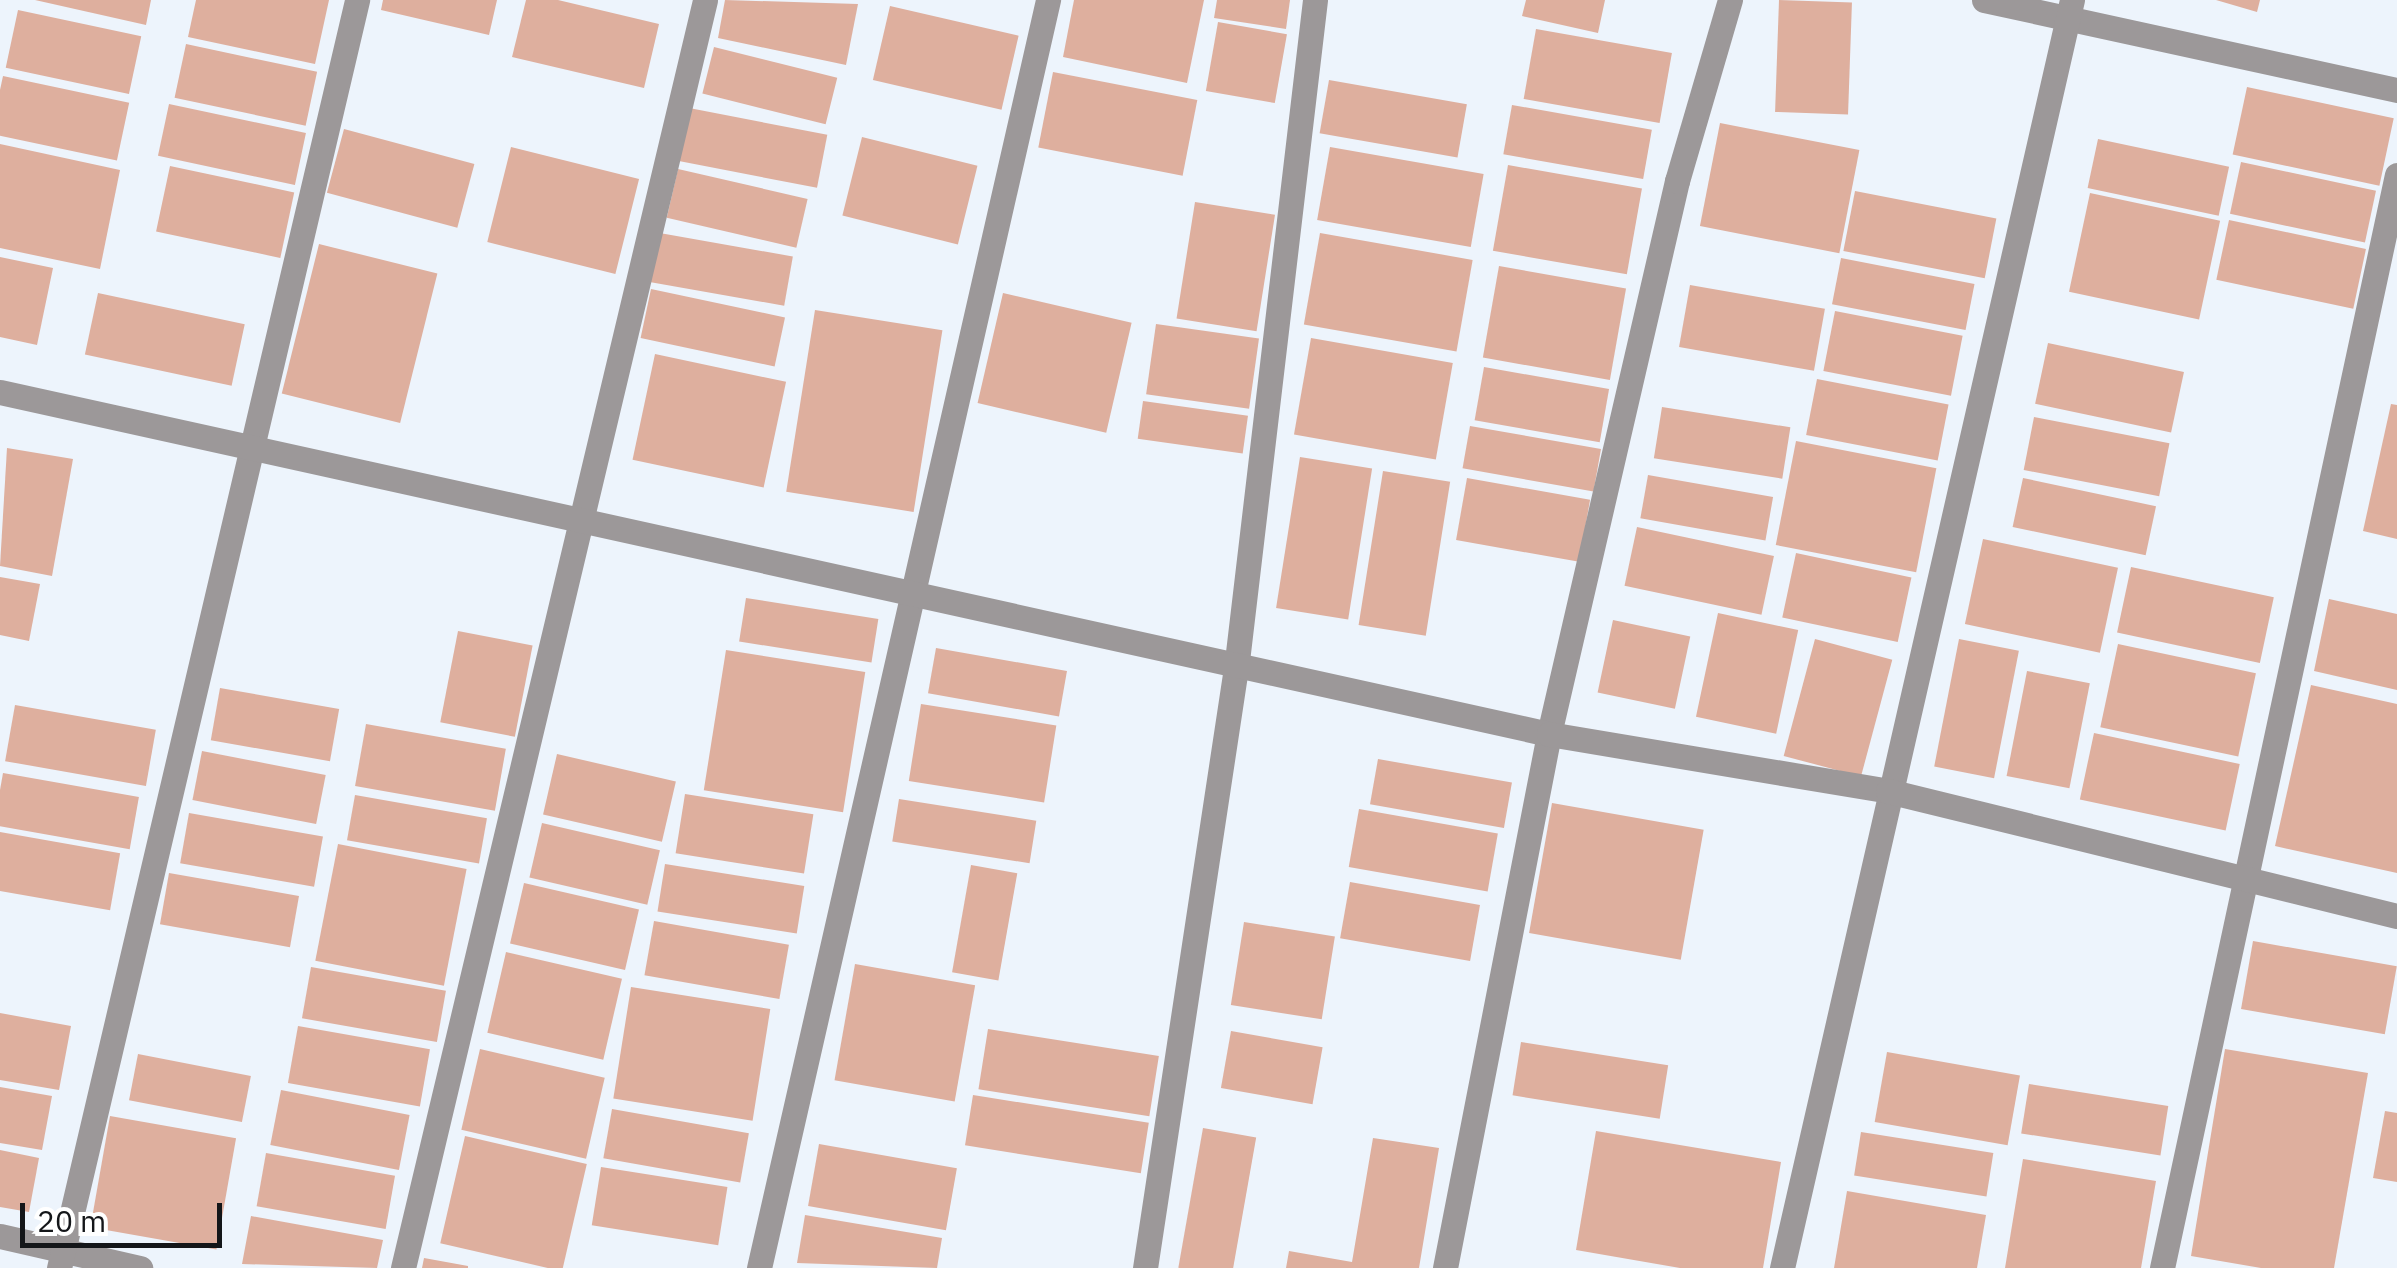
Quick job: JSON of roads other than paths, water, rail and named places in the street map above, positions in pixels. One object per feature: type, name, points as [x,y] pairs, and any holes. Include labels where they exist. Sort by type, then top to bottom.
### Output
[{"type":"street","points":[[62,1259],[357,0]]},
{"type":"street","points":[[403,1268],[705,0]]},
{"type":"street","points":[[758,1268],[1048,0]]},
{"type":"street","points":[[1145,1268],[1238,661],[1315,0]]},
{"type":"street","points":[[1445,1268],[1549,734],[1677,181],[1730,0]]},
{"type":"street","points":[[1984,0],[2070,9],[2397,90]]},
{"type":"street","points":[[1782,1268],[1888,791],[2070,9]]},
{"type":"street","points":[[2162,1268],[2249,878],[2397,175]]},
{"type":"street","points":[[0,392],[1238,661],[1549,734],[1888,791],[2397,916]]},
{"type":"street","points":[[0,1236],[62,1259],[140,1268]]}]
